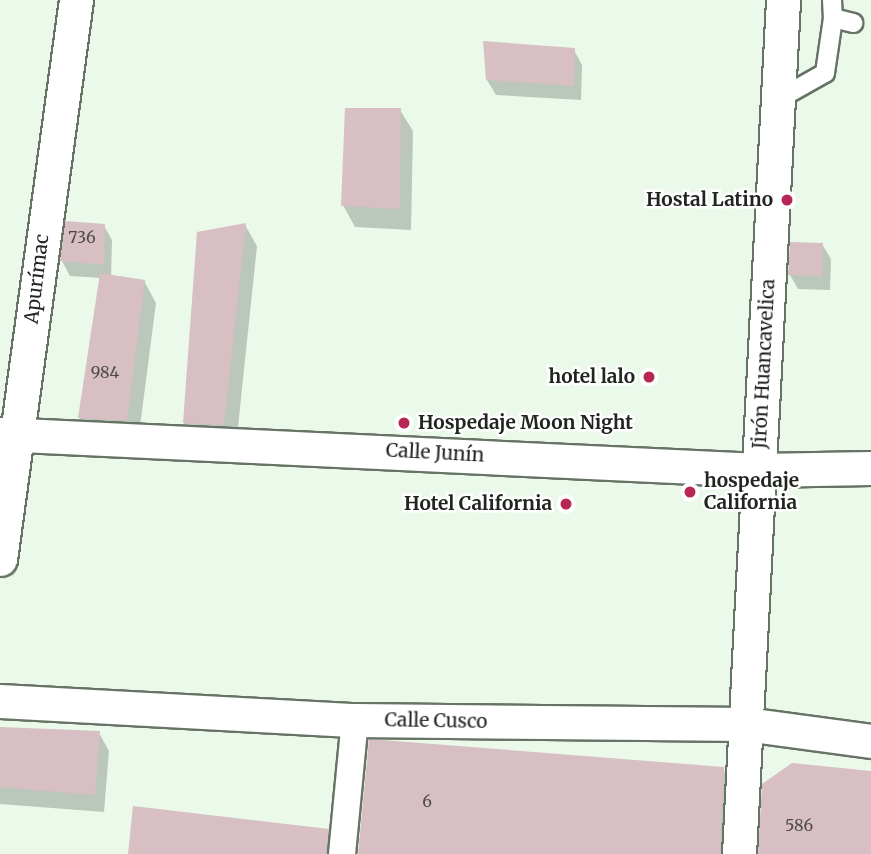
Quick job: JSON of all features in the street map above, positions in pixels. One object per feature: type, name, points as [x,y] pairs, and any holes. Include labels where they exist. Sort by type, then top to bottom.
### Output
[{"type":"street","name":"Apurímac","points":[[0,559],[10,436],[76,0]]},
{"type":"street","name":"Jirón Huancavelica","points":[[739,854],[783,0]]},
{"type":"street","name":"Calle Junín","points":[[10,436],[759,470],[871,468]]},
{"type":"street","name":"Calle Cusco","points":[[0,701],[355,720],[746,724],[871,741]]},
{"type":"street","points":[[342,854],[355,720]]},
{"type":"lane","points":[[777,100],[825,73],[833,18],[832,0]]},
{"type":"lane","points":[[833,18],[853,23]]},
{"type":"building","points":[[483,41],[575,48],[574,86],[486,80]]},
{"type":"building","points":[[345,108],[401,108],[400,209],[341,206]]},
{"type":"building","points":[[65,221],[105,224],[104,265],[60,261]]},
{"type":"building","points":[[246,223],[224,425],[183,423],[197,232]]},
{"type":"building","points":[[790,242],[823,243],[822,276],[788,275]]},
{"type":"building","points":[[100,273],[145,280],[127,421],[78,418]]},
{"type":"building","points":[[0,727],[100,731],[95,795],[0,787]]},
{"type":"building","points":[[369,739],[724,767],[720,854],[358,854]]},
{"type":"building","points":[[792,763],[871,771],[871,854],[758,854],[762,784]]},
{"type":"building","points":[[133,806],[329,829],[326,854],[128,854]]},
{"type":"place","name":"Hostal Latino","points":[[787,200]]},
{"type":"place","name":"hotel lalo","points":[[649,377]]},
{"type":"place","name":"Hospedaje Moon Night","points":[[404,423]]},
{"type":"place","name":"hospedaje California","points":[[690,492]]},
{"type":"place","name":"Hotel California","points":[[566,504]]}]
